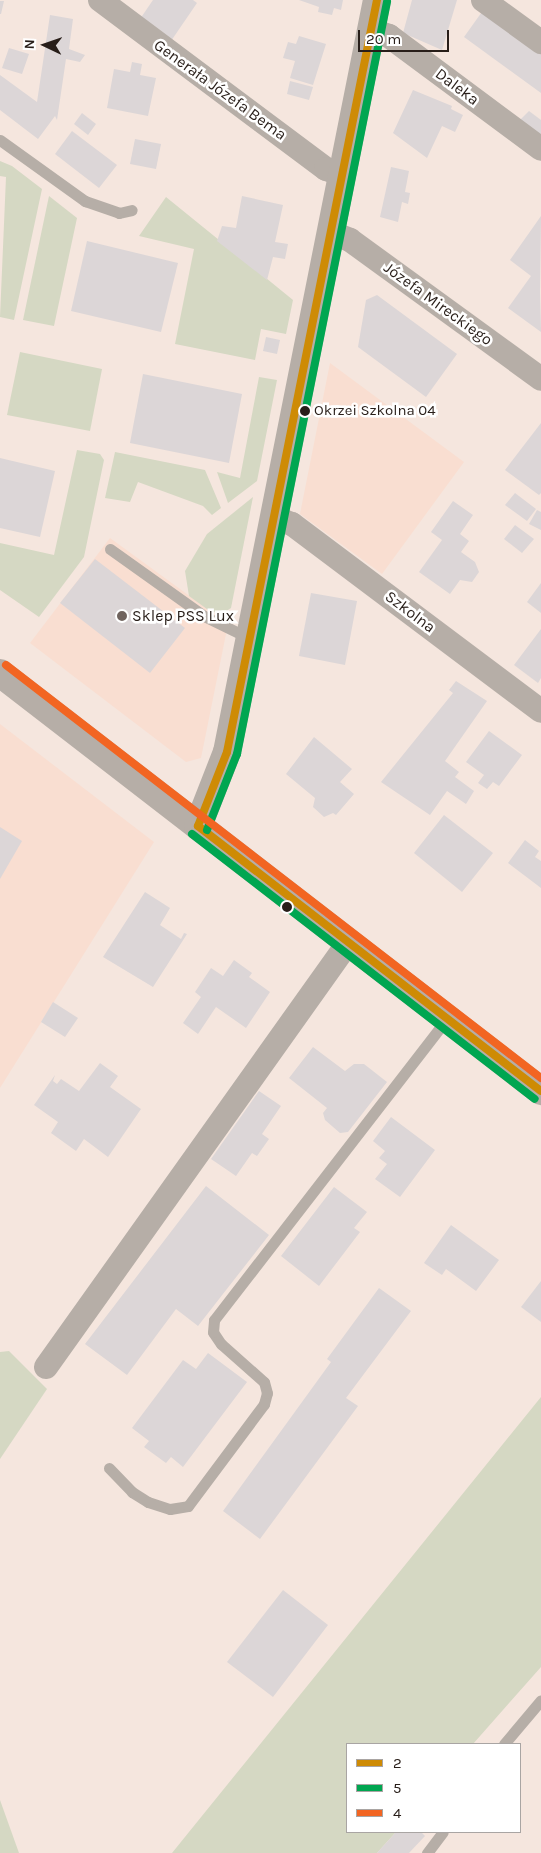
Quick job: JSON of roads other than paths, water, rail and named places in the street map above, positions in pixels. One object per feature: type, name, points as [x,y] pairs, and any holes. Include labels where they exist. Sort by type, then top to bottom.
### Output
[{"type":"street","name":"Generała Józefa Bema","points":[[100,0],[326,169],[343,175]]},
{"type":"street","points":[[198,826],[227,752],[252,639],[377,0]]},
{"type":"street","points":[[483,0],[541,42]]},
{"type":"street","name":"Daleka","points":[[371,30],[389,36],[541,150]]},
{"type":"street","name":"Józefa Mireckiego","points":[[332,233],[350,240],[541,379]]},
{"type":"street","name":"Szkolna","points":[[276,518],[292,524],[541,712]]},
{"type":"street","points":[[0,673],[541,1092]]},
{"type":"street","points":[[46,1367],[348,943]]},
{"type":"lane","points":[[0,140],[85,201],[119,213],[132,210]]},
{"type":"lane","points":[[110,549],[204,616],[252,639]]},
{"type":"lane","points":[[109,1468],[132,1492],[148,1502],[170,1509],[188,1506],[264,1404],[267,1393],[264,1382],[221,1344],[213,1332],[214,1320],[447,1019]]},
{"type":"lane","points":[[505,1743],[541,1704]]},
{"type":"lane","points":[[427,1853],[442,1833]]},
{"type":"place","name":"Okrzei Szkolna 04","points":[[305,411]]},
{"type":"place","name":"Sklep PSS Lux","points":[[122,616]]}]
